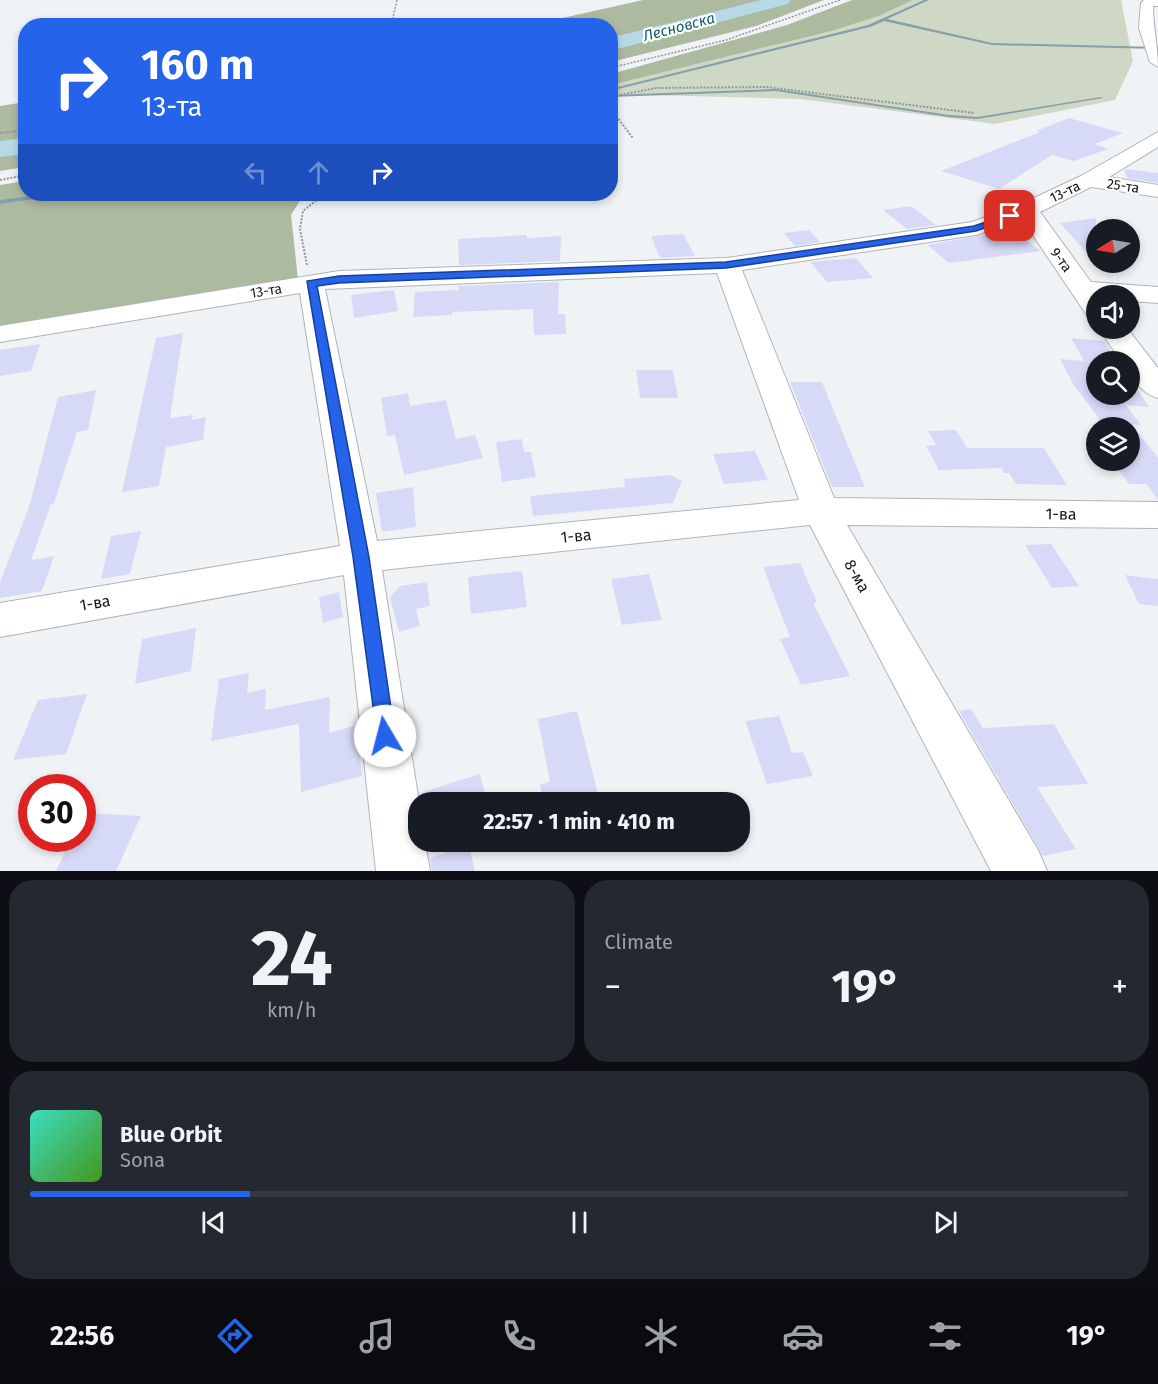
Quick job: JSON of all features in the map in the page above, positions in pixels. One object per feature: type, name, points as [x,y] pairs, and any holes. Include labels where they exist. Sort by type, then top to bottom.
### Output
[{"type":"street","points":[[1158,2],[1147,3],[1158,62]]},
{"type":"street","name":"13-та","points":[[0,334],[339,279],[726,265],[976,228],[1027,210],[1088,180],[1136,154],[1158,138]]},
{"type":"street","name":"25-та","points":[[1088,180],[1158,192]]},
{"type":"street","name":"9-та","points":[[1027,210],[1086,295]]},
{"type":"street","name":"8-ма","points":[[726,265],[821,511],[1020,871]]},
{"type":"street","points":[[311,283],[361,557],[403,871]]},
{"type":"street","points":[[1140,296],[1158,295]]},
{"type":"street","points":[[1120,339],[1158,389]]},
{"type":"street","name":"1-ва","points":[[0,620],[361,557],[821,511],[1158,515]]},
{"type":"path","points":[[393,18],[397,0]]},
{"type":"path","points":[[618,66],[717,42],[776,24],[840,0]]},
{"type":"path","points":[[618,95],[656,88],[766,87],[975,113]]},
{"type":"path","points":[[618,118],[633,138]]},
{"type":"path","points":[[0,133],[18,131]]},
{"type":"path","points":[[0,180],[18,177]]},
{"type":"path","points":[[311,283],[299,220],[306,205],[312,201]]},
{"type":"green space","points":[[643,0],[824,0],[756,26],[618,60],[618,18],[562,18]]},
{"type":"green space","points":[[852,0],[913,0],[879,16],[832,31],[618,83],[618,72],[787,25]]},
{"type":"green space","points":[[913,0],[1121,0],[1133,61],[1115,100],[995,124],[800,99],[618,94],[618,83],[832,31],[879,16]]},
{"type":"green space","points":[[18,103],[18,168],[0,171],[0,106]]},
{"type":"green space","points":[[18,182],[18,201],[300,201],[291,215],[298,279],[0,328],[0,185]]},
{"type":"building","points":[[1069,118],[1123,133],[1095,144],[1108,149],[1074,161],[1052,155],[999,189],[941,171],[1040,132],[1036,131]]},
{"type":"building","points":[[1124,170],[1158,173],[1158,183],[1127,178]]},
{"type":"building","points":[[911,206],[936,225],[907,229],[883,210]]},
{"type":"building","points":[[1086,219],[1086,252],[1060,223]]},
{"type":"building","points":[[809,230],[820,242],[795,246],[784,233]]},
{"type":"building","points":[[1011,230],[1041,251],[949,263],[927,245]]},
{"type":"building","points":[[683,234],[695,256],[660,258],[651,236]]},
{"type":"building","points":[[527,235],[527,238],[561,236],[560,261],[459,265],[458,239]]},
{"type":"building","points":[[856,258],[873,278],[827,282],[810,262]]},
{"type":"building","points":[[559,282],[558,314],[565,314],[566,334],[534,335],[533,309],[452,312],[452,315],[413,317],[415,292],[459,290],[459,286]]},
{"type":"building","points":[[394,290],[398,311],[354,318],[351,295]]},
{"type":"building","points":[[183,333],[170,418],[193,415],[192,420],[206,417],[203,440],[166,447],[159,486],[122,492],[156,338]]},
{"type":"building","points":[[1071,338],[1104,341],[1111,351],[1086,351],[1086,401],[1073,384],[1060,359],[1084,361]]},
{"type":"building","points":[[40,344],[31,371],[0,376],[0,350]]},
{"type":"building","points":[[636,370],[673,370],[678,398],[640,398]]},
{"type":"building","points":[[790,382],[822,382],[865,487],[832,487]]},
{"type":"building","points":[[96,390],[88,430],[77,432],[54,503],[51,504],[31,560],[54,556],[42,591],[0,598],[0,582],[29,507],[58,397]]},
{"type":"building","points":[[408,393],[410,406],[446,400],[456,439],[475,435],[483,458],[404,475],[395,435],[387,436],[381,398]]},
{"type":"building","points":[[1140,393],[1149,407],[1126,405],[1140,405]]},
{"type":"building","points":[[1089,405],[1126,405],[1135,417],[1098,417]]},
{"type":"building","points":[[956,430],[967,448],[1044,448],[1067,485],[1016,484],[1009,473],[1004,473],[1002,468],[939,470],[926,446],[936,445],[928,431]]},
{"type":"building","points":[[1140,435],[1158,458],[1158,500],[1147,484],[1129,484],[1120,471],[1140,471]]},
{"type":"building","points":[[522,439],[524,452],[531,452],[536,477],[502,482],[496,442]]},
{"type":"building","points":[[755,451],[768,480],[724,484],[713,454]]},
{"type":"building","points":[[670,475],[682,481],[673,503],[533,516],[530,496],[625,487],[624,479]]},
{"type":"building","points":[[413,487],[416,527],[382,532],[376,493]]},
{"type":"building","points":[[141,531],[130,574],[101,579],[111,536]]},
{"type":"building","points":[[1051,544],[1079,586],[1052,588],[1025,545]]},
{"type":"building","points":[[800,563],[817,602],[813,603],[850,676],[801,685],[780,639],[790,637],[763,567]]},
{"type":"building","points":[[522,571],[527,607],[471,614],[468,577]]},
{"type":"building","points":[[649,574],[662,620],[622,625],[611,579]]},
{"type":"building","points":[[1125,575],[1158,579],[1158,606],[1139,604]]},
{"type":"building","points":[[427,582],[430,606],[416,609],[420,626],[399,632],[390,597],[400,586]]},
{"type":"building","points":[[339,592],[343,617],[323,623],[319,597]]},
{"type":"building","points":[[196,628],[191,671],[135,684],[142,639]]},
{"type":"building","points":[[249,673],[247,693],[266,689],[265,710],[330,697],[329,733],[357,725],[362,776],[301,792],[299,724],[211,741],[219,679]]},
{"type":"building","points":[[87,694],[66,754],[13,760],[38,700]]},
{"type":"building","points":[[971,709],[983,728],[1054,724],[1088,784],[1037,787],[1076,849],[1043,856],[959,711]]},
{"type":"building","points":[[577,711],[597,792],[542,792],[540,784],[550,782],[538,719]]},
{"type":"building","points":[[779,716],[792,753],[803,752],[813,776],[767,784],[745,721]]},
{"type":"building","points":[[480,774],[484,792],[423,792]]},
{"type":"building","points":[[96,814],[141,816],[116,871],[56,871],[65,852],[96,852]]},
{"type":"building","points":[[448,852],[471,852],[475,871],[432,871],[430,858]]},
{"type":"waterway","name":"Лесновска","points":[[618,43],[782,0]]},
{"type":"waterway","points":[[618,88],[869,26],[927,0]]},
{"type":"waterway","points":[[885,20],[992,44],[1158,48]]},
{"type":"waterway","points":[[618,96],[776,90],[949,116],[977,118],[1101,98]]},
{"type":"waterway","name":"Лесновска","points":[[0,149],[18,147]]},
{"type":"waterway","points":[[0,202],[18,199]]},
{"type":"route","points":[[385,736],[361,557],[311,283],[339,279],[726,265],[976,228],[1010,216]]}]
